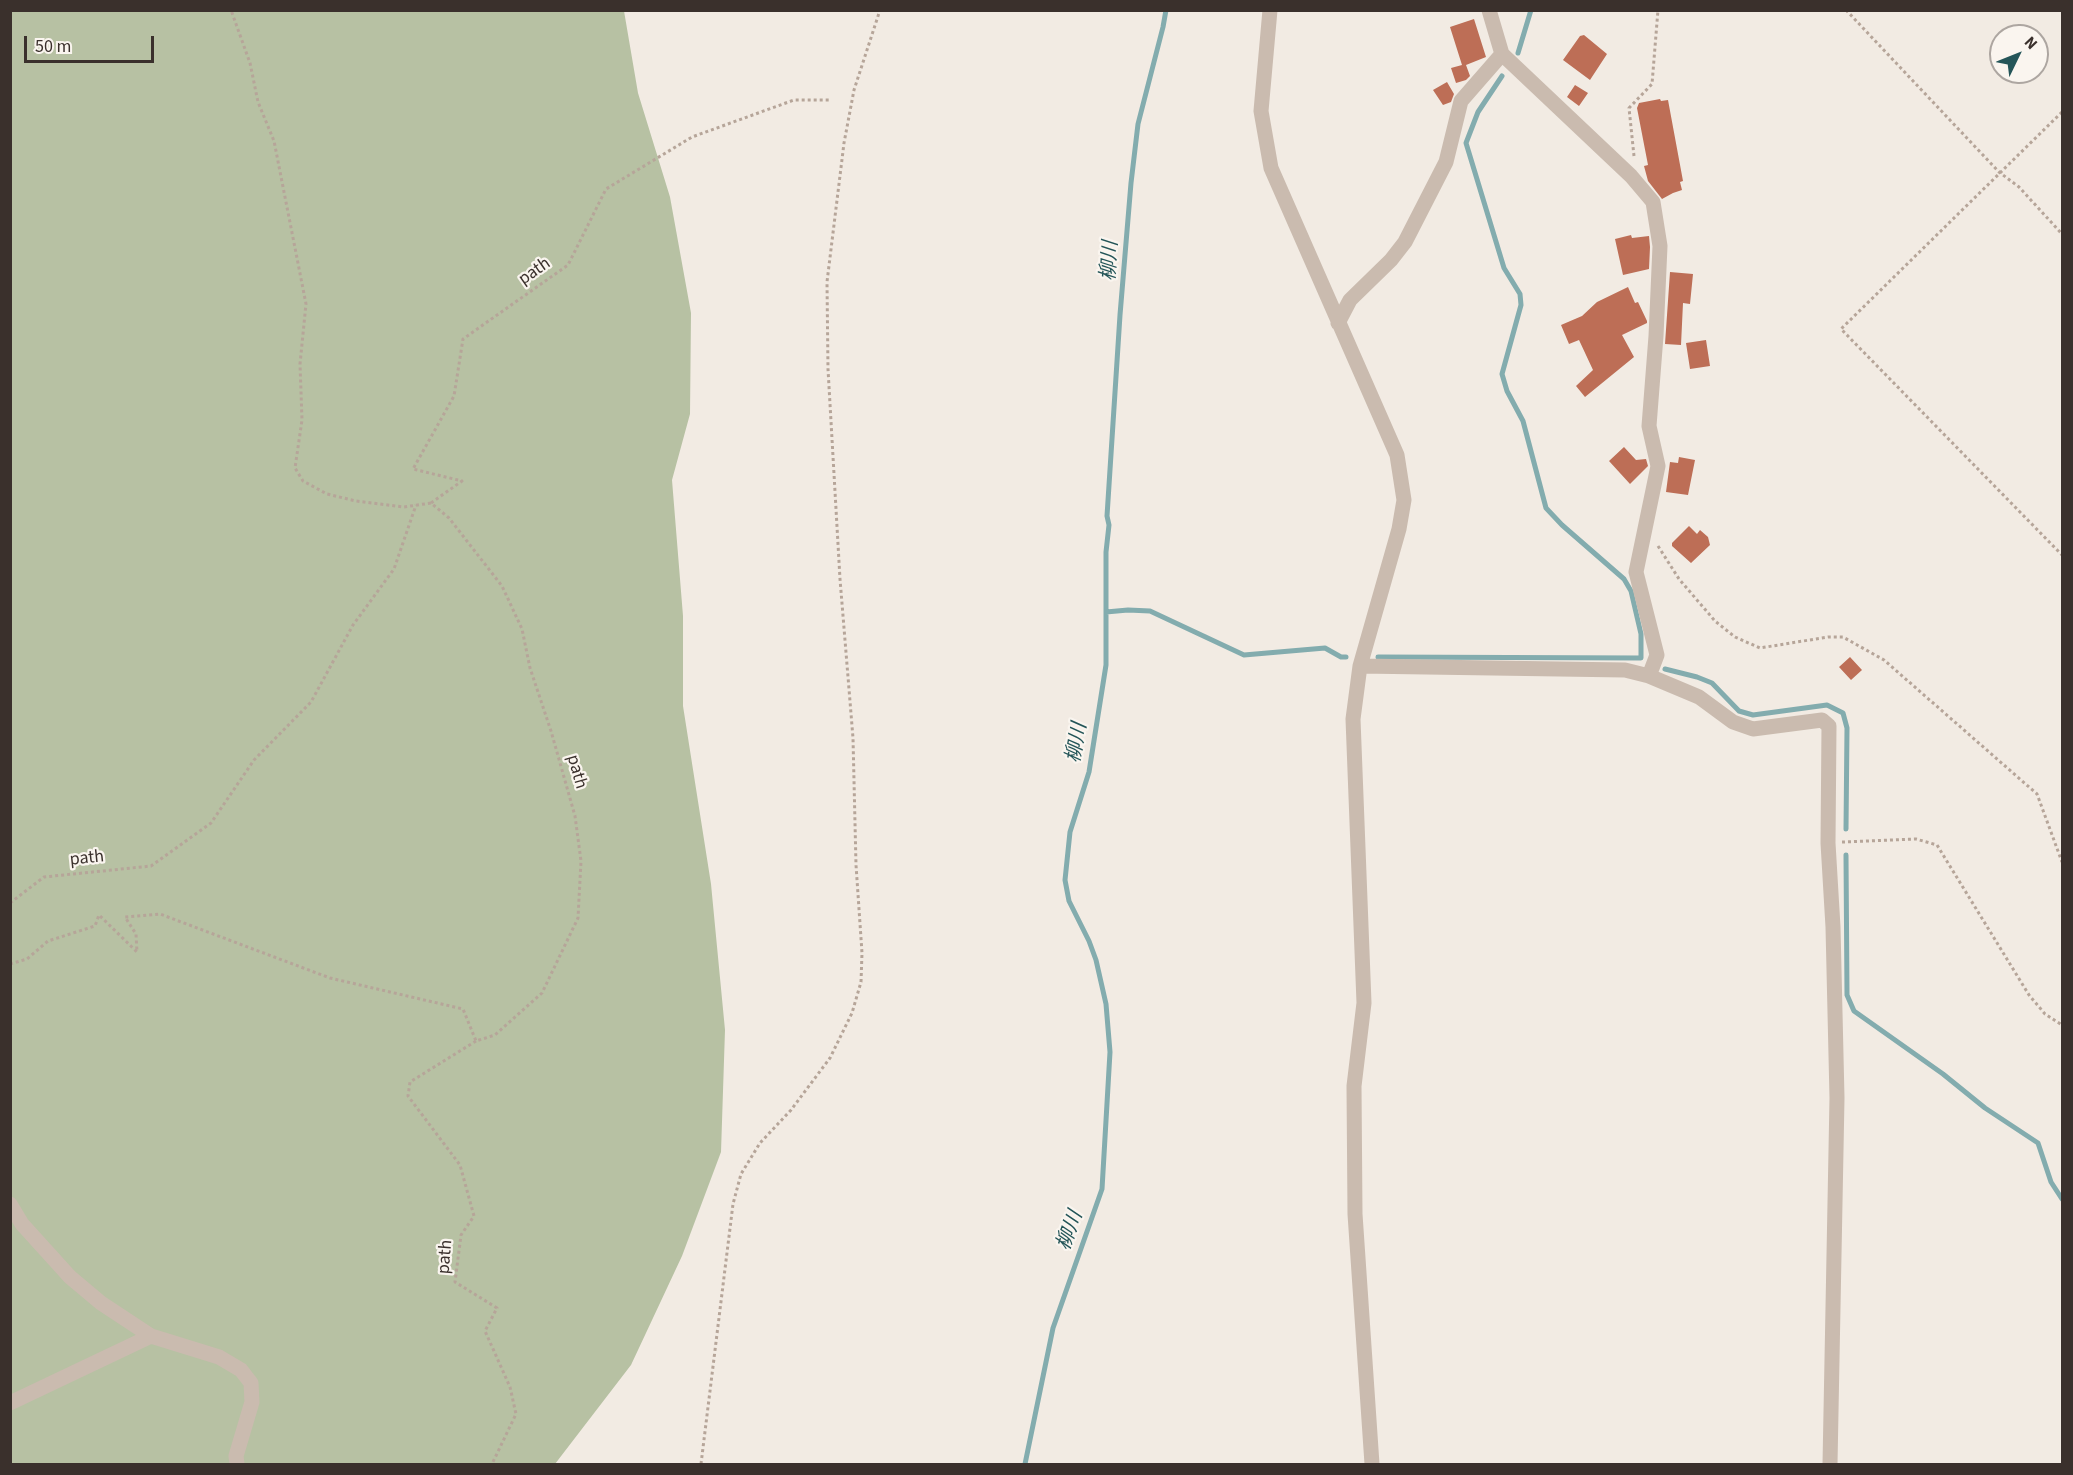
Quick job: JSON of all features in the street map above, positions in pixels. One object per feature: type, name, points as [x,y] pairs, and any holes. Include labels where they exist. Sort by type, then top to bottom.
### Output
[{"type":"street","points":[[1270,10],[1261,111],[1271,168],[1397,455],[1404,500],[1399,529],[1360,666],[1353,719],[1364,1004],[1354,1086],[1355,1214],[1372,1464]]},
{"type":"street","points":[[1490,10],[1502,54],[1636,182],[1653,202],[1660,246],[1649,426],[1658,466],[1636,572],[1657,655],[1649,676]]},
{"type":"street","points":[[1338,323],[1350,300],[1405,242],[1446,162],[1461,101],[1502,54]]},
{"type":"street","points":[[1360,666],[1625,670],[1649,676],[1700,697],[1733,723],[1753,729],[1822,720],[1829,726],[1828,843],[1833,927],[1837,1098],[1830,1464]]},
{"type":"street","points":[[10,1204],[22,1224],[70,1277],[101,1304],[151,1336],[219,1357],[241,1370],[251,1383],[252,1402],[237,1456],[237,1464]]},
{"type":"street","points":[[10,1403],[151,1336]]},
{"type":"path","name":"path","points":[[231,10],[250,63],[258,102],[274,141],[306,304],[300,364],[302,420],[295,468],[303,481],[327,494],[356,501],[404,507],[431,503],[462,481],[413,469],[454,396],[463,339],[568,265],[606,189],[692,137],[794,100],[831,100]]},
{"type":"path","points":[[701,1464],[733,1204],[741,1174],[760,1143],[791,1110],[830,1058],[852,1013],[861,982],[862,952],[856,865],[852,738],[828,369],[827,282],[844,143],[854,90],[880,10]]},
{"type":"path","points":[[1636,182],[1629,108],[1652,84],[1658,10]]},
{"type":"path","points":[[1846,10],[1999,172],[2019,187],[2062,234]]},
{"type":"path","points":[[2062,112],[1841,329],[2062,555]]},
{"type":"path","name":"path","points":[[431,503],[449,518],[502,586],[522,629],[530,668],[575,816],[581,861],[578,918],[542,993],[495,1035],[476,1041],[410,1082],[408,1096],[460,1165],[474,1216],[461,1235],[455,1282],[496,1308],[485,1331],[510,1387],[516,1414],[492,1464]]},
{"type":"path","name":"path","points":[[10,903],[44,877],[151,867],[211,823],[254,760],[310,702],[353,625],[394,569],[416,505]]},
{"type":"path","points":[[1646,526],[1679,579],[1715,621],[1735,637],[1760,648],[1828,637],[1843,637],[1884,660],[2037,794],[2062,862]]},
{"type":"path","points":[[1828,843],[1916,839],[1937,845],[2029,995],[2045,1014],[2062,1025]]},
{"type":"path","points":[[10,964],[27,959],[48,941],[95,926],[99,915],[137,952],[136,934],[125,917],[159,914],[330,978],[463,1009],[476,1041]]},
{"type":"green space","points":[[10,11],[624,11],[638,93],[670,197],[691,313],[690,414],[672,480],[683,616],[683,706],[711,884],[725,1030],[721,1152],[682,1256],[631,1365],[555,1464],[11,1464]]},
{"type":"building","points":[[1474,19],[1486,57],[1466,65],[1470,76],[1456,83],[1451,68],[1462,65],[1450,27]]},
{"type":"building","points":[[1584,35],[1607,54],[1590,80],[1563,60],[1580,36]]},
{"type":"building","points":[[1447,82],[1454,94],[1451,102],[1443,105],[1433,90]]},
{"type":"building","points":[[1575,85],[1588,93],[1579,106],[1567,97]]},
{"type":"building","points":[[1660,99],[1661,101],[1668,100],[1683,181],[1680,182],[1682,190],[1662,199],[1648,181],[1644,166],[1648,165],[1637,108],[1639,103]]},
{"type":"building","points":[[1631,235],[1632,238],[1649,236],[1649,269],[1623,275],[1615,239]]},
{"type":"building","points":[[1670,272],[1693,274],[1690,304],[1683,303],[1681,345],[1665,344]]},
{"type":"building","points":[[1628,287],[1647,321],[1622,335],[1634,357],[1585,397],[1576,386],[1593,370],[1579,340],[1569,344],[1561,325],[1582,316],[1597,302]]},
{"type":"building","points":[[1706,340],[1710,366],[1690,369],[1686,343]]},
{"type":"building","points":[[1624,447],[1636,460],[1646,459],[1648,466],[1630,484],[1609,461]]},
{"type":"building","points":[[1679,457],[1695,460],[1688,495],[1666,492],[1670,462],[1678,463]]},
{"type":"building","points":[[1689,526],[1697,534],[1700,530],[1708,537],[1710,545],[1691,563],[1672,546],[1672,543]]},
{"type":"building","points":[[1850,657],[1862,670],[1851,680],[1839,667]]},
{"type":"waterway","name":"柳川","points":[[1025,1464],[1053,1328],[1102,1189],[1110,1052],[1106,1004],[1096,960],[1069,901],[1065,880],[1070,832],[1089,772],[1106,665],[1106,552],[1109,525],[1107,516],[1131,183],[1138,124],[1166,10]]},
{"type":"waterway","points":[[1518,53],[1531,10]]},
{"type":"waterway","points":[[1378,657],[1641,658],[1641,634],[1631,591],[1624,579],[1562,525],[1546,508],[1523,421],[1507,391],[1502,374],[1521,305],[1520,294],[1504,268],[1466,143],[1478,112],[1502,76]]},
{"type":"waterway","points":[[1106,612],[1150,611],[1244,655],[1325,648],[1341,657],[1346,657]]},
{"type":"waterway","points":[[1665,669],[1712,683],[1739,711],[1753,715],[1827,705],[1843,713],[1847,728],[1846,829]]},
{"type":"waterway","points":[[1846,855],[1847,995],[1854,1011],[1943,1074],[1985,1108],[2038,1143],[2051,1182],[2062,1199]]}]
